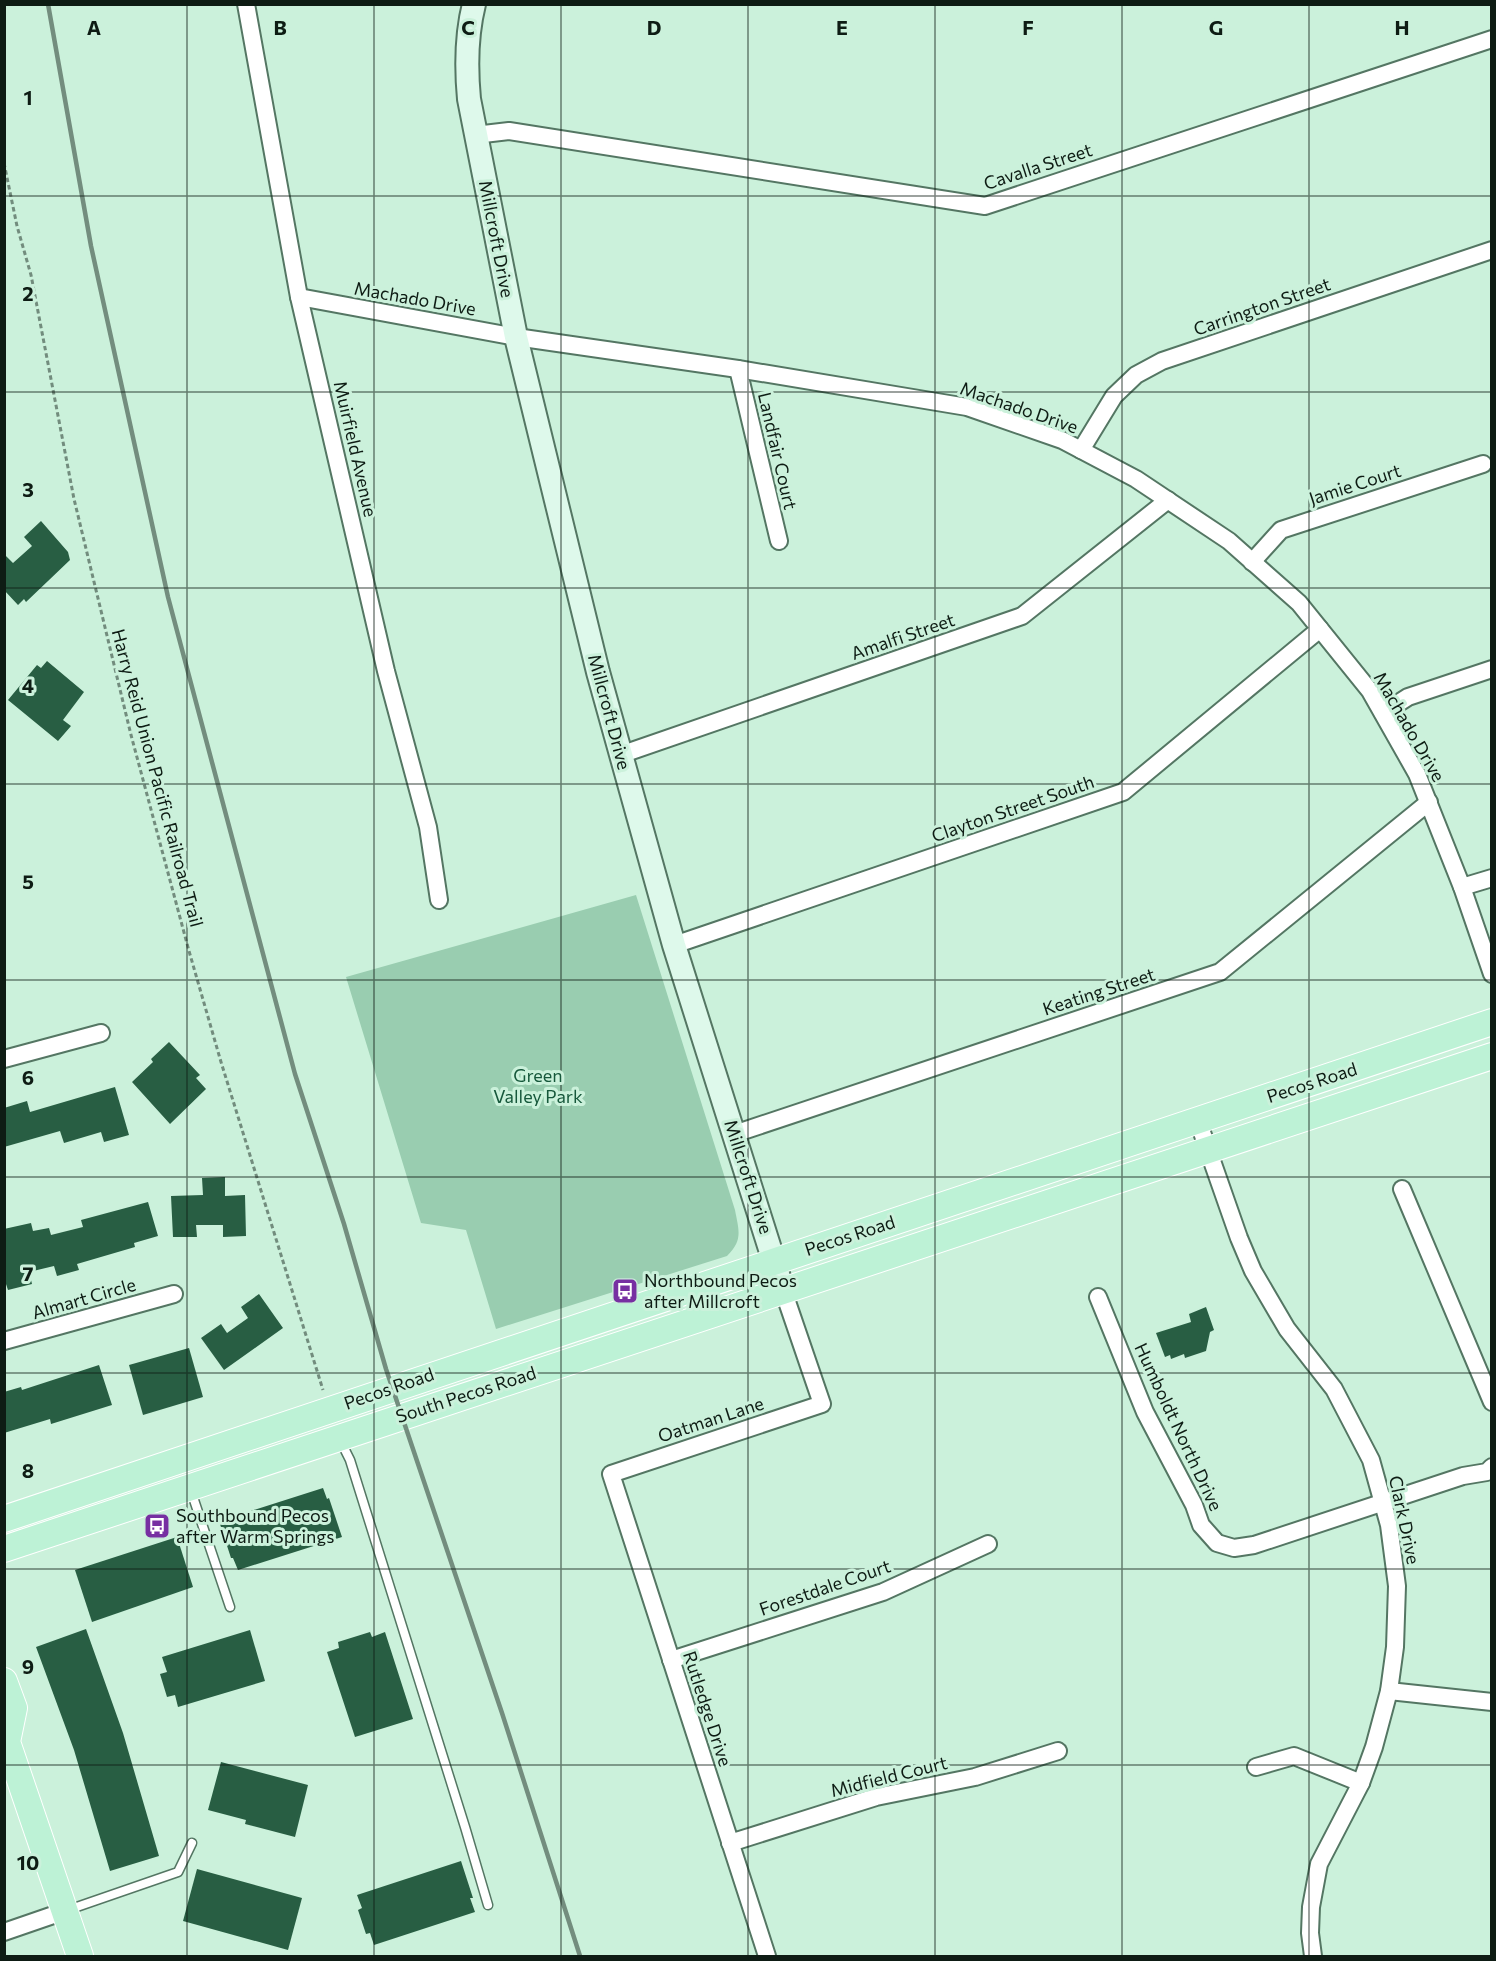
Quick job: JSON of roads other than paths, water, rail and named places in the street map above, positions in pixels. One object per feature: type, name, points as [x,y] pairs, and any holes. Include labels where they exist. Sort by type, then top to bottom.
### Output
[{"type":"main road","name":"Pecos Road","points":[[4,1519],[1491,1023]]},
{"type":"main road","name":"Pecos Road","points":[[927,1242],[1491,1056]]},
{"type":"main road","name":"South Pecos Road","points":[[4,1549],[927,1242]]},
{"type":"main road","points":[[4,1681],[14,1708],[6,1741],[80,1956]]},
{"type":"street","name":"Muirfield Avenue","points":[[246,4],[299,297],[386,671],[428,827],[439,900]]},
{"type":"street","name":"Millcroft Drive","points":[[474,4],[467,42],[466,71],[475,135],[516,337],[561,525],[620,755],[674,945],[783,1290],[822,1404]]},
{"type":"street","name":"Cavalla Street","points":[[475,135],[509,131],[985,206],[1491,39]]},
{"type":"street","name":"Carrington Street","points":[[1081,450],[1114,396],[1137,375],[1162,361],[1491,250]]},
{"type":"street","name":"Machado Drive","points":[[299,297],[516,337],[738,369],[967,407],[1062,440],[1137,479],[1229,542],[1299,603],[1370,691],[1418,774],[1462,887],[1491,974]]},
{"type":"street","name":"Landfair Court","points":[[738,369],[779,541]]},
{"type":"street","name":"Jamie Court","points":[[1252,561],[1281,530],[1483,464]]},
{"type":"street","name":"Amalfi Street","points":[[620,755],[1022,616],[1168,500]]},
{"type":"street","name":"Clayton Street South","points":[[674,945],[1123,792],[1320,629]]},
{"type":"street","points":[[1383,713],[1408,697],[1491,669]]},
{"type":"street","name":"Keating Street","points":[[734,1134],[1220,972],[1429,802]]},
{"type":"street","points":[[1462,887],[1491,878]]},
{"type":"street","points":[[4,1059],[101,1033]]},
{"type":"street","name":"Clark Drive","points":[[1198,1121],[1253,1271],[1287,1329],[1334,1389],[1371,1460],[1389,1525],[1397,1586],[1395,1647],[1389,1691],[1374,1747],[1361,1783],[1319,1864],[1311,1907],[1310,1933],[1313,1956]]},
{"type":"street","points":[[1402,1189],[1491,1402]]},
{"type":"street","name":"Almart Circle","points":[[4,1341],[174,1294]]},
{"type":"street","name":"Humboldt North Drive","points":[[1098,1297],[1145,1412],[1194,1505],[1201,1525],[1216,1543],[1234,1548],[1254,1545],[1463,1476],[1487,1472],[1491,1467]]},
{"type":"street","name":"Oatman Lane","points":[[611,1474],[822,1404]]},
{"type":"street","name":"Rutledge Drive","points":[[611,1474],[767,1956]]},
{"type":"street","name":"Forestdale Court","points":[[671,1660],[883,1592],[988,1544]]},
{"type":"street","points":[[1389,1691],[1491,1702]]},
{"type":"street","name":"Midfield Court","points":[[730,1843],[876,1797],[975,1776],[1058,1751]]},
{"type":"street","points":[[1256,1767],[1294,1756],[1361,1783]]},
{"type":"street","points":[[4,1932],[65,1911]]},
{"type":"lane","points":[[339,1438],[353,1471],[488,1905]]},
{"type":"lane","points":[[189,1487],[230,1607]]},
{"type":"lane","points":[[65,1911],[178,1872],[192,1843]]},
{"type":"railway","points":[[48,4],[91,246],[168,597],[295,1074],[344,1224],[386,1369],[502,1713],[580,1956]]},
{"type":"place","name":"Northbound Pecos after Millcroft","points":[[625,1291]]},
{"type":"place","name":"Southbound Pecos after Warm Springs","points":[[157,1526]]},
{"type":"park label","name":"Green Valley Park","points":[[538,1086]]}]
